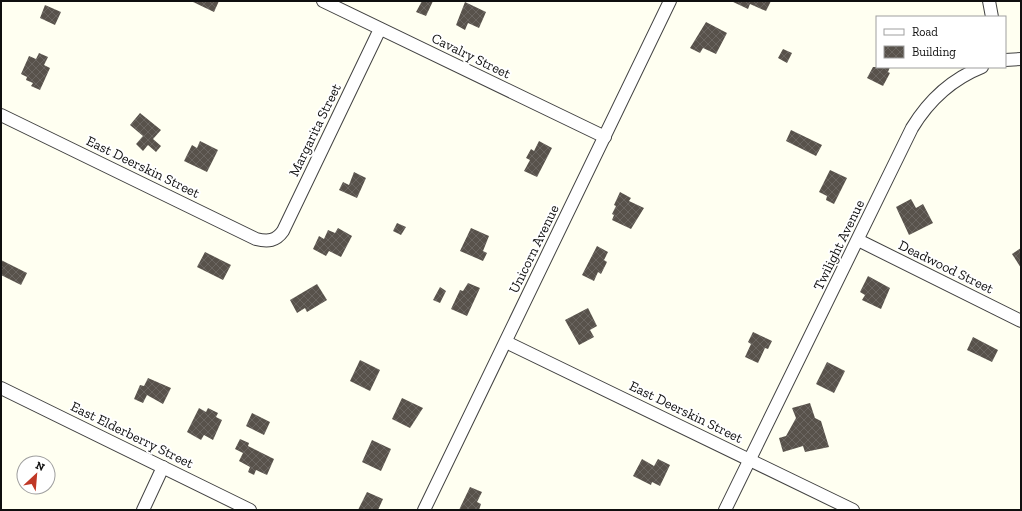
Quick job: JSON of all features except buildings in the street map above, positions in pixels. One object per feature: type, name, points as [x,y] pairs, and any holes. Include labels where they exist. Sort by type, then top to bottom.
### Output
[{"type":"street","name":"Cavalry Street","points":[[323,1],[605,138]]},
{"type":"street","name":"Unicorn Avenue","points":[[424,510],[670,1]]},
{"type":"street","points":[[989,1],[992,16]]},
{"type":"street","name":"Margarita Street","points":[[273,240],[283,231],[380,29]]},
{"type":"street","points":[[1006,60],[1021,59]]},
{"type":"street","name":"Twilight Avenue","points":[[725,510],[912,128],[922,111],[936,96],[956,81],[980,68]]},
{"type":"street","name":"East Deerskin Street","points":[[1,116],[256,239],[264,241],[273,240]]},
{"type":"street","name":"Deadwood Street","points":[[858,240],[1021,321]]},
{"type":"street","name":"East Deerskin Street","points":[[506,342],[853,510]]},
{"type":"street","name":"East Elderberry Street","points":[[1,388],[250,510]]},
{"type":"street","points":[[143,510],[163,467]]}]
